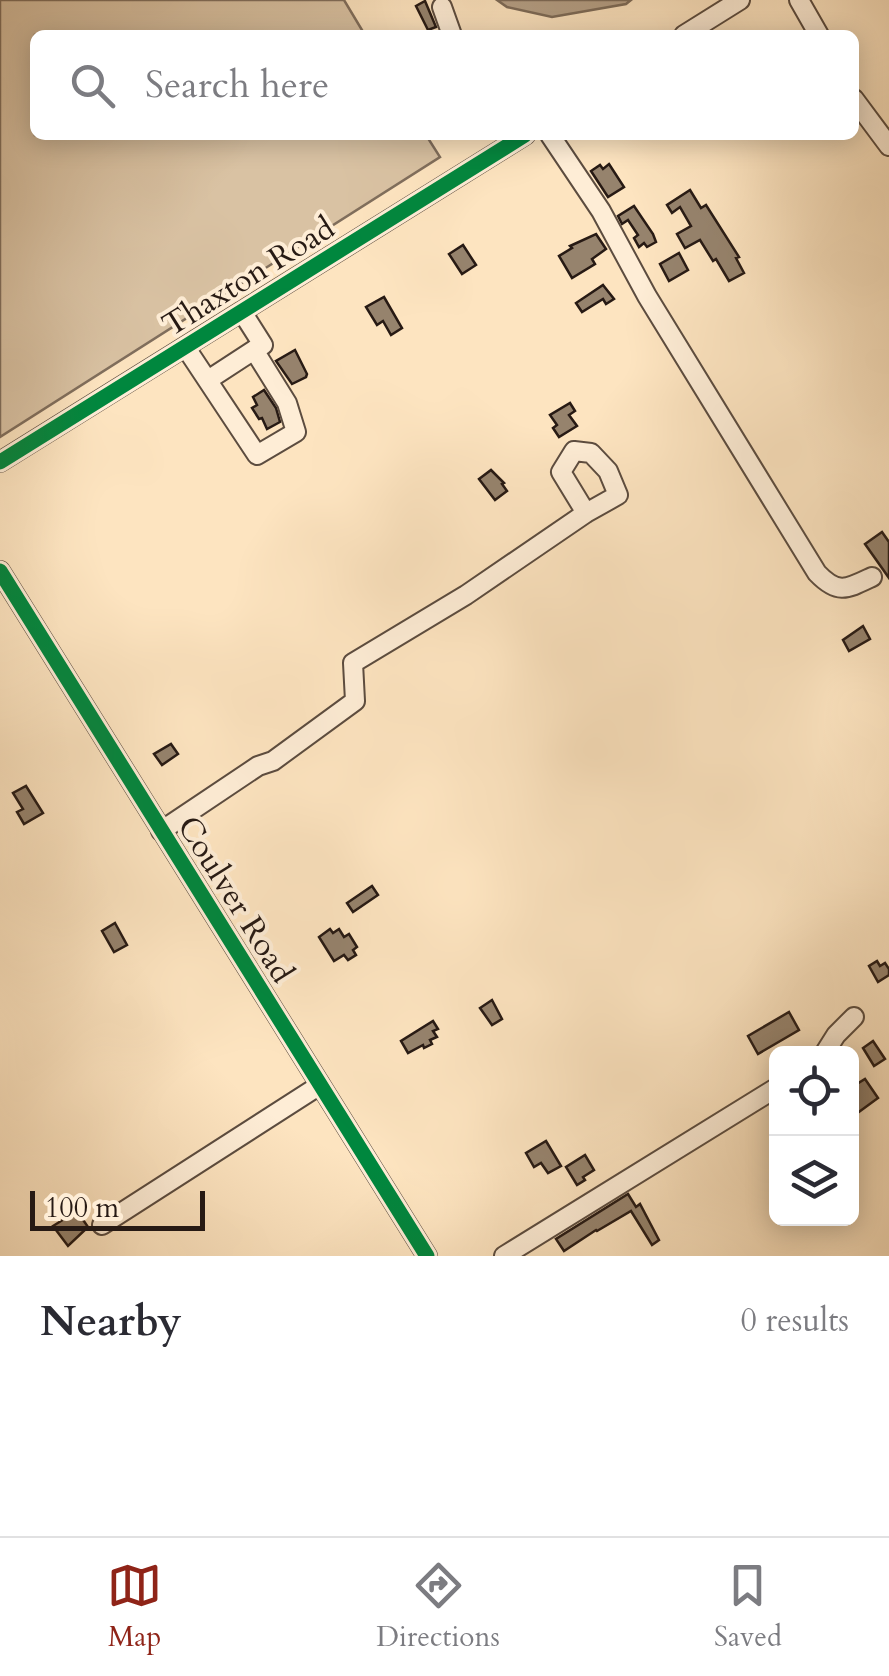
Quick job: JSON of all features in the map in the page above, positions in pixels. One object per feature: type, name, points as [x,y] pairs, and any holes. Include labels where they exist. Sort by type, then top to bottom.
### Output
[{"type":"street","points":[[692,30],[740,0]]},
{"type":"street","points":[[798,0],[816,30]]},
{"type":"street","points":[[442,7],[450,30]]},
{"type":"street","points":[[859,106],[889,146]]},
{"type":"street","name":"Thaxton Road","points":[[0,462],[512,140]]},
{"type":"street","points":[[553,140],[817,573],[828,585],[842,589],[872,577]]},
{"type":"street","points":[[186,348],[257,455],[296,432],[263,344],[242,312]]},
{"type":"street","points":[[208,380],[263,344]]},
{"type":"street","points":[[161,830],[258,766],[273,762],[355,700],[353,664],[466,595],[586,513]]},
{"type":"street","name":"Coulver Road","points":[[0,571],[427,1256]]},
{"type":"street","points":[[829,1046],[854,1017]]},
{"type":"street","points":[[102,1225],[320,1085]]},
{"type":"street","points":[[504,1256],[769,1092]]},
{"type":"shaded area","points":[[0,0],[344,0],[362,30],[30,30],[30,140],[429,140],[440,157],[0,437]]},
{"type":"shaded area","points":[[497,0],[631,0],[552,17],[507,7]]},
{"type":"building","points":[[425,1],[436,27],[428,30],[416,6]]},
{"type":"building","points":[[609,164],[624,187],[608,197],[591,171]]},
{"type":"building","points":[[690,190],[701,208],[706,205],[739,257],[736,258],[744,273],[729,281],[700,240],[685,248],[677,234],[691,226],[680,207],[672,213],[667,205]]},
{"type":"building","points":[[634,206],[656,242],[647,247],[644,243],[639,247],[634,238],[638,235],[628,220],[622,224],[618,216]]},
{"type":"building","points":[[596,234],[606,249],[592,259],[595,264],[572,278],[559,256]]},
{"type":"building","points":[[463,245],[476,265],[462,274],[449,254]]},
{"type":"building","points":[[679,253],[688,270],[669,281],[660,264]]},
{"type":"building","points":[[603,285],[614,299],[606,304],[603,299],[582,312],[576,303]]},
{"type":"building","points":[[384,297],[402,328],[391,335],[383,321],[377,325],[366,307]]},
{"type":"building","points":[[295,350],[307,374],[292,384],[276,361]]},
{"type":"building","points":[[264,390],[280,422],[267,429],[252,408],[257,405],[253,397]]},
{"type":"building","points":[[570,403],[575,411],[569,415],[577,426],[559,437],[550,415]]},
{"type":"building","points":[[491,470],[507,491],[495,500],[479,479]]},
{"type":"building","points":[[882,532],[889,542],[889,578],[865,544]]},
{"type":"building","points":[[863,626],[870,639],[849,651],[843,640]]},
{"type":"building","points":[[171,744],[178,754],[162,765],[154,754]]},
{"type":"building","points":[[26,786],[43,813],[24,824],[17,812],[23,809],[13,793]]},
{"type":"building","points":[[372,886],[378,895],[353,912],[347,903]]},
{"type":"building","points":[[115,923],[127,945],[114,952],[102,931]]},
{"type":"building","points":[[330,929],[333,933],[339,929],[344,937],[349,934],[357,947],[353,950],[356,955],[348,960],[344,955],[334,961],[319,937]]},
{"type":"building","points":[[877,961],[889,969],[889,975],[878,982],[869,966]]},
{"type":"building","points":[[492,1000],[502,1019],[492,1025],[480,1008]]},
{"type":"building","points":[[789,1012],[799,1030],[758,1054],[748,1036]]},
{"type":"building","points":[[433,1021],[438,1029],[433,1031],[437,1037],[430,1040],[432,1044],[408,1053],[401,1041]]},
{"type":"building","points":[[873,1041],[885,1059],[874,1066],[863,1048]]},
{"type":"building","points":[[865,1079],[878,1098],[859,1112],[859,1083]]},
{"type":"building","points":[[546,1141],[561,1166],[548,1173],[541,1163],[534,1167],[526,1153]]},
{"type":"building","points":[[585,1155],[594,1170],[577,1185],[566,1167]]},
{"type":"building","points":[[628,1194],[636,1207],[640,1204],[659,1240],[652,1245],[631,1211],[564,1251],[556,1239]]},
{"type":"building","points":[[77,1211],[88,1227],[68,1246],[53,1226]]},
{"type":"cycle path","points":[[0,462],[517,140]]},
{"type":"cycle path","points":[[0,571],[427,1256]]}]
